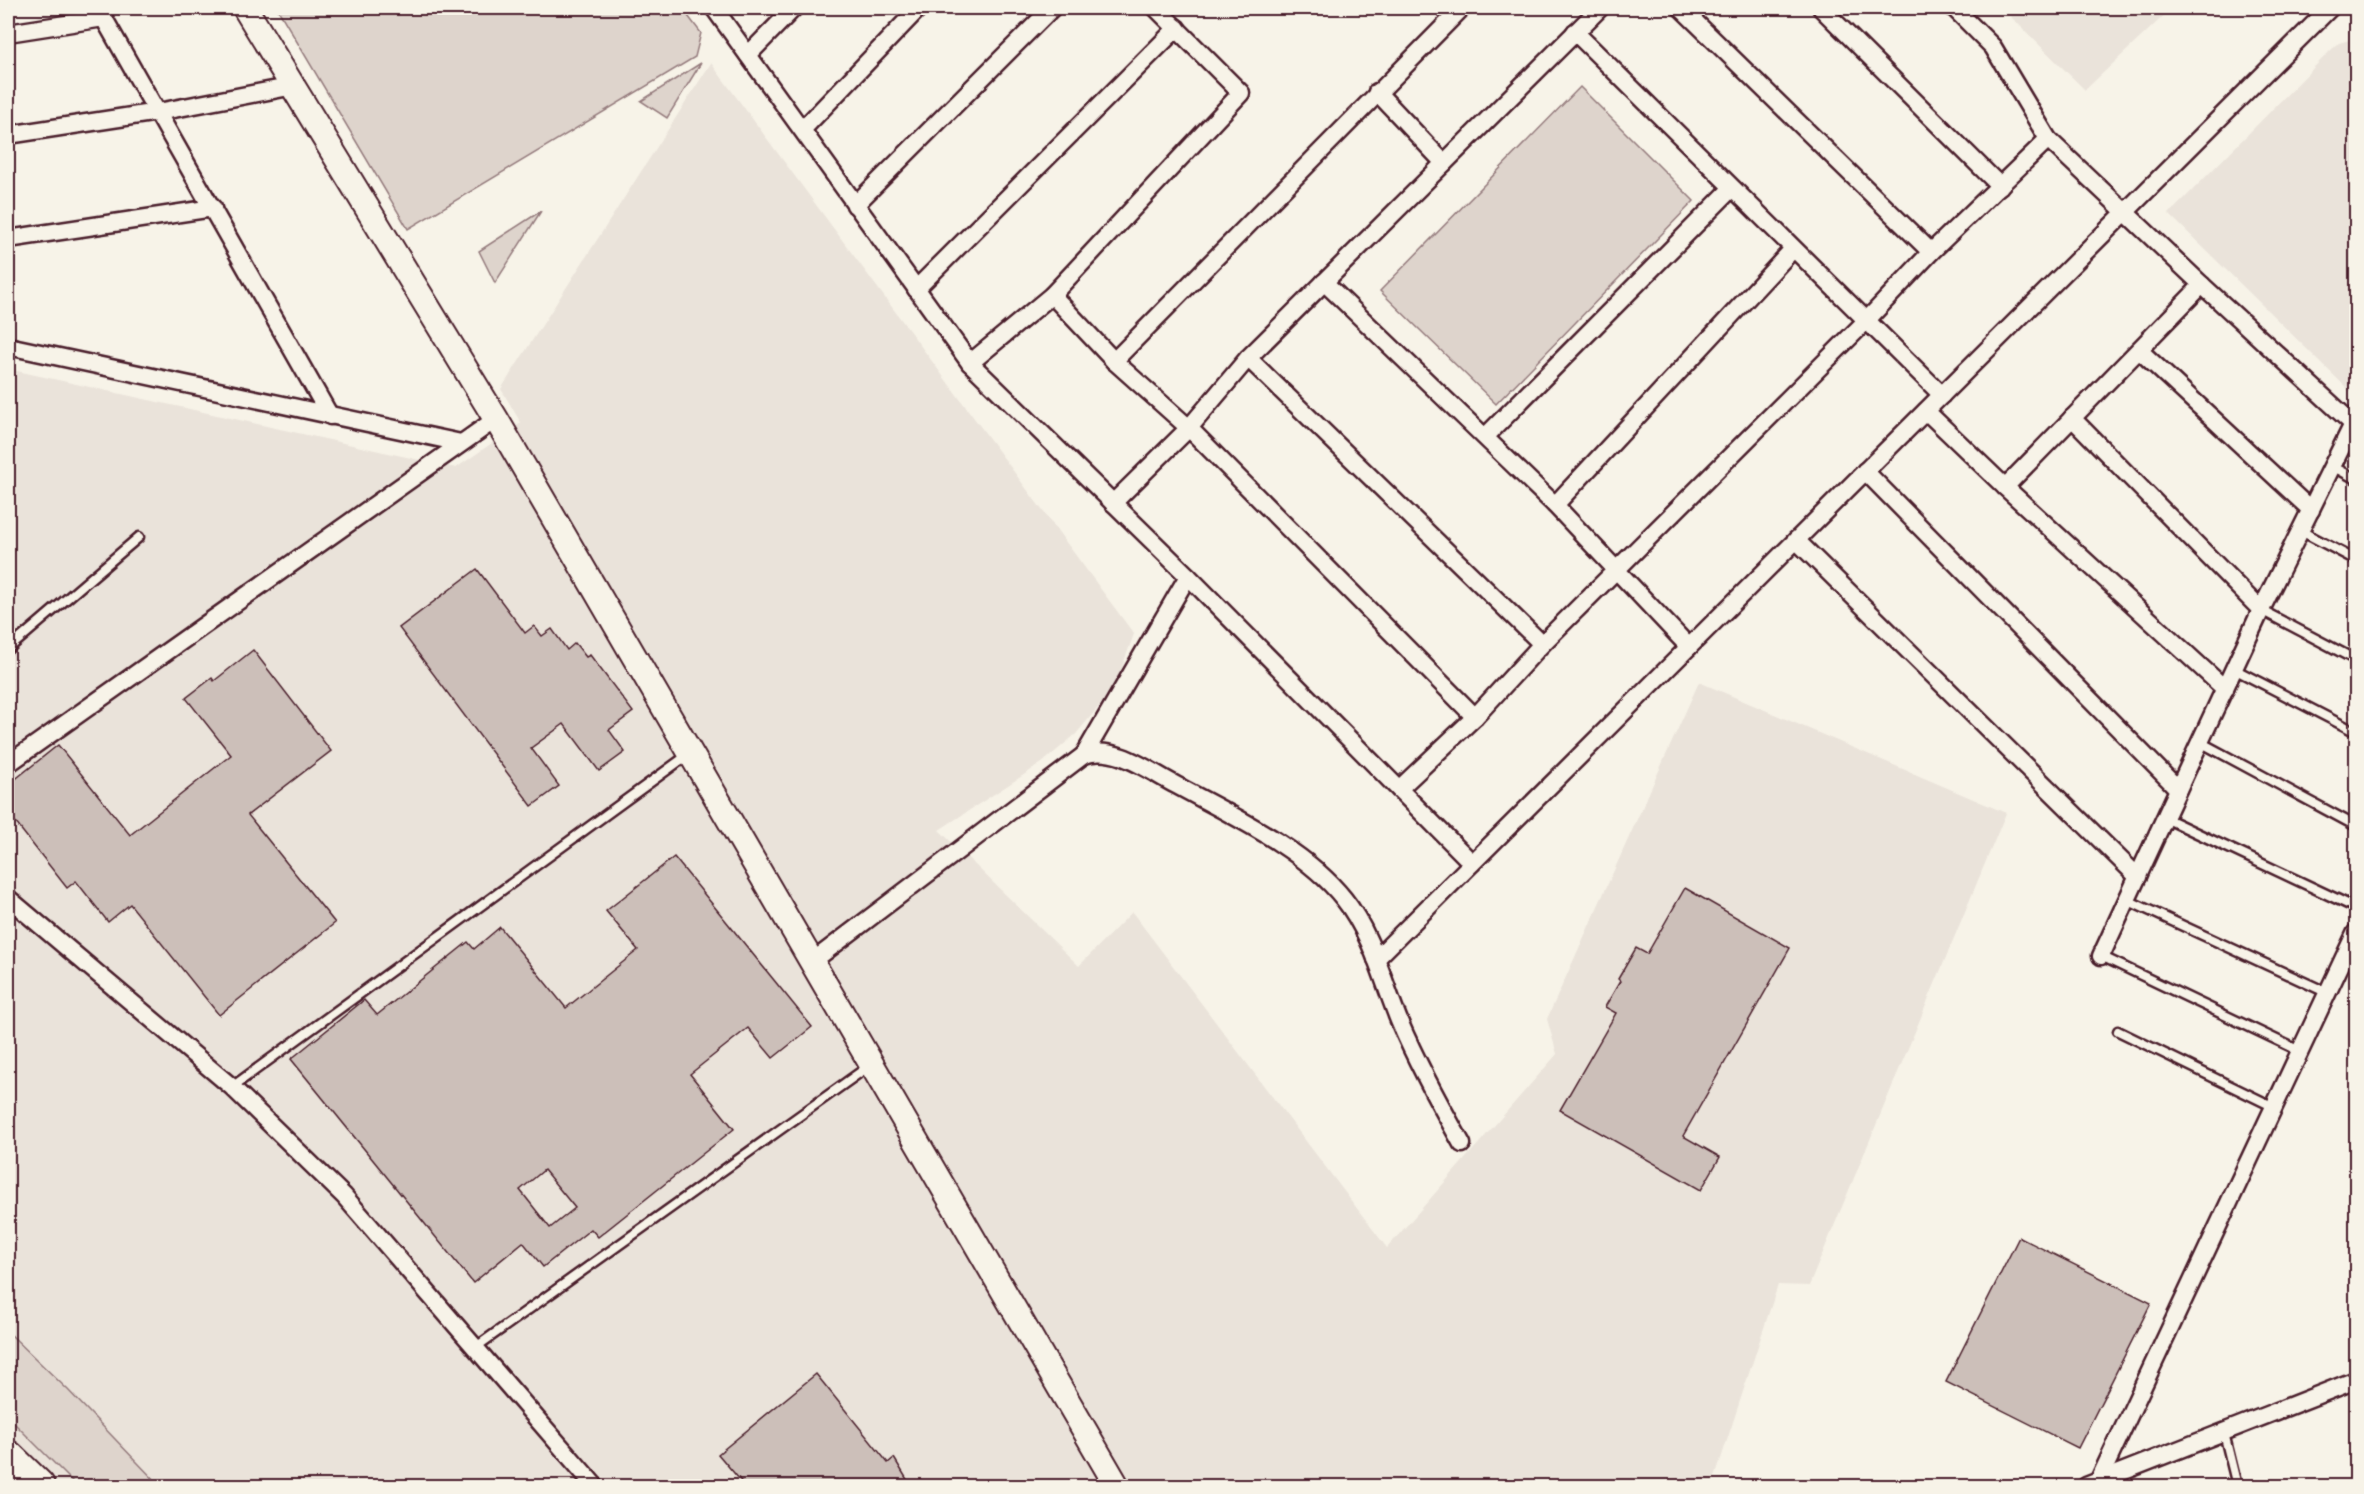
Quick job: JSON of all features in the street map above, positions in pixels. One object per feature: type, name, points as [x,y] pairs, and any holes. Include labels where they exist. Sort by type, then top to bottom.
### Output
[{"type":"highway","points":[[8,1457],[38,1486]]},
{"type":"street","points":[[245,8],[496,419],[1117,1486]]},
{"type":"street","points":[[714,8],[970,363],[1188,576],[1472,863]]},
{"type":"street","points":[[748,54],[794,8]]},
{"type":"street","points":[[803,129],[919,8]]},
{"type":"street","points":[[855,205],[1052,8]]},
{"type":"street","points":[[970,363],[1052,295],[1242,93],[1156,8]]},
{"type":"street","points":[[1114,361],[1462,8]]},
{"type":"street","points":[[1113,503],[1189,428],[1248,358],[1600,8]]},
{"type":"street","points":[[1681,8],[1931,252]]},
{"type":"street","points":[[1821,8],[2000,186]]},
{"type":"street","points":[[1954,8],[1993,47],[2048,139],[2202,285],[2353,423],[2261,610],[2101,956]]},
{"type":"street","points":[[1376,959],[2330,8]]},
{"type":"street","points":[[8,33],[101,13],[330,416]]},
{"type":"street","points":[[916,290],[1178,28]]},
{"type":"street","points":[[1575,32],[1941,395]]},
{"type":"street","points":[[8,135],[158,112],[294,86]]},
{"type":"street","points":[[1377,92],[1444,163]]},
{"type":"street","points":[[1399,789],[1475,717],[1542,644],[1866,321],[1931,252],[2048,139]]},
{"type":"street","points":[[1486,436],[1731,189]]},
{"type":"street","points":[[8,238],[213,208]]},
{"type":"street","points":[[1555,505],[1793,249]]},
{"type":"street","points":[[1324,282],[1486,436],[1555,505],[1689,647]]},
{"type":"street","points":[[2005,487],[2202,285]]},
{"type":"street","points":[[1052,295],[1114,361],[1189,428],[1475,717]]},
{"type":"street","points":[[8,346],[460,443]]},
{"type":"street","points":[[2139,350],[2311,510]]},
{"type":"street","points":[[1248,358],[1542,644]]},
{"type":"street","points":[[1926,411],[2005,487],[2225,689]]},
{"type":"street","points":[[2072,418],[2261,610]]},
{"type":"street","points":[[8,764],[496,419]]},
{"type":"street","points":[[1865,471],[2178,789]]},
{"type":"street","points":[[1796,540],[2138,877]]},
{"type":"street","points":[[1084,754],[1188,576]]},
{"type":"street","points":[[813,961],[1084,754],[1096,750],[1108,753],[1146,768],[1249,824],[1314,868],[1344,898],[1357,918],[1376,959],[1400,1023],[1437,1100],[1462,1144]]},
{"type":"street","points":[[8,898],[232,1087],[344,1196],[595,1486]]},
{"type":"street","points":[[2092,1484],[2356,932]]},
{"type":"street","points":[[2092,1484],[2356,1380]]},
{"type":"lane","points":[[2332,466],[2356,479]]},
{"type":"lane","points":[[2301,531],[2356,560]]},
{"type":"lane","points":[[8,649],[138,537]]},
{"type":"lane","points":[[2261,610],[2356,660]]},
{"type":"lane","points":[[2234,669],[2356,732]]},
{"type":"lane","points":[[2200,742],[2356,826]]},
{"type":"lane","points":[[232,1087],[689,754]]},
{"type":"lane","points":[[2165,818],[2356,908]]},
{"type":"lane","points":[[2127,900],[2328,993]]},
{"type":"lane","points":[[2101,956],[2301,1051]]},
{"type":"lane","points":[[2118,1031],[2274,1107]]},
{"type":"lane","points":[[476,1347],[871,1065]]},
{"type":"lane","points":[[2224,1433],[2237,1486]]},
{"type":"shaded area","points":[[277,8],[682,8],[701,33],[695,57],[408,229]]},
{"type":"shaded area","points":[[2002,8],[2172,8],[2085,90]]},
{"type":"shaded area","points":[[2356,38],[2356,397],[2169,214],[2331,50],[2339,43]]},
{"type":"shaded area","points":[[701,63],[667,118],[641,101]]},
{"type":"shaded area","points":[[711,63],[1134,634],[1118,678],[1106,698],[1076,734],[1042,763],[939,830],[1079,966],[1132,912],[1387,1248],[1557,1054],[1547,1019],[1699,682],[2006,813],[1809,1286],[1778,1285],[1712,1486],[8,1486],[8,369],[456,468],[521,423],[501,389]]},
{"type":"shaded area","points":[[1580,87],[1694,201],[1496,404],[1380,291]]},
{"type":"shaded area","points":[[541,211],[495,283],[479,251]]},
{"type":"shaded area","points":[[8,1332],[68,1390],[160,1486],[77,1486],[8,1417]]},
{"type":"building","points":[[477,569],[525,633],[534,626],[542,636],[552,629],[567,650],[575,643],[586,657],[590,655],[633,712],[609,730],[625,752],[599,771],[564,724],[531,748],[559,786],[532,806],[399,628]]},
{"type":"building","points":[[253,650],[331,751],[248,815],[335,923],[219,1015],[130,904],[108,922],[76,881],[67,888],[8,813],[8,785],[58,745],[130,835],[231,755],[186,698],[212,678],[214,681]]},
{"type":"building","points":[[674,857],[812,1027],[773,1058],[748,1028],[690,1074],[734,1129],[598,1237],[591,1229],[543,1267],[523,1242],[473,1283],[291,1059],[364,1000],[377,1015],[468,942],[474,949],[500,927],[566,1008],[638,950],[606,911]],"holes":[[[544,1170],[575,1208],[550,1228],[520,1190]]]},
{"type":"building","points":[[1685,888],[1790,948],[1683,1136],[1720,1157],[1701,1190],[1560,1110],[1616,1013],[1605,1007],[1620,981],[1618,979],[1636,948],[1647,954]]},
{"type":"building","points":[[2019,1237],[2151,1303],[2078,1448],[1946,1382]]},
{"type":"building","points":[[816,1374],[888,1463],[894,1458],[911,1486],[745,1486],[718,1454]]}]
